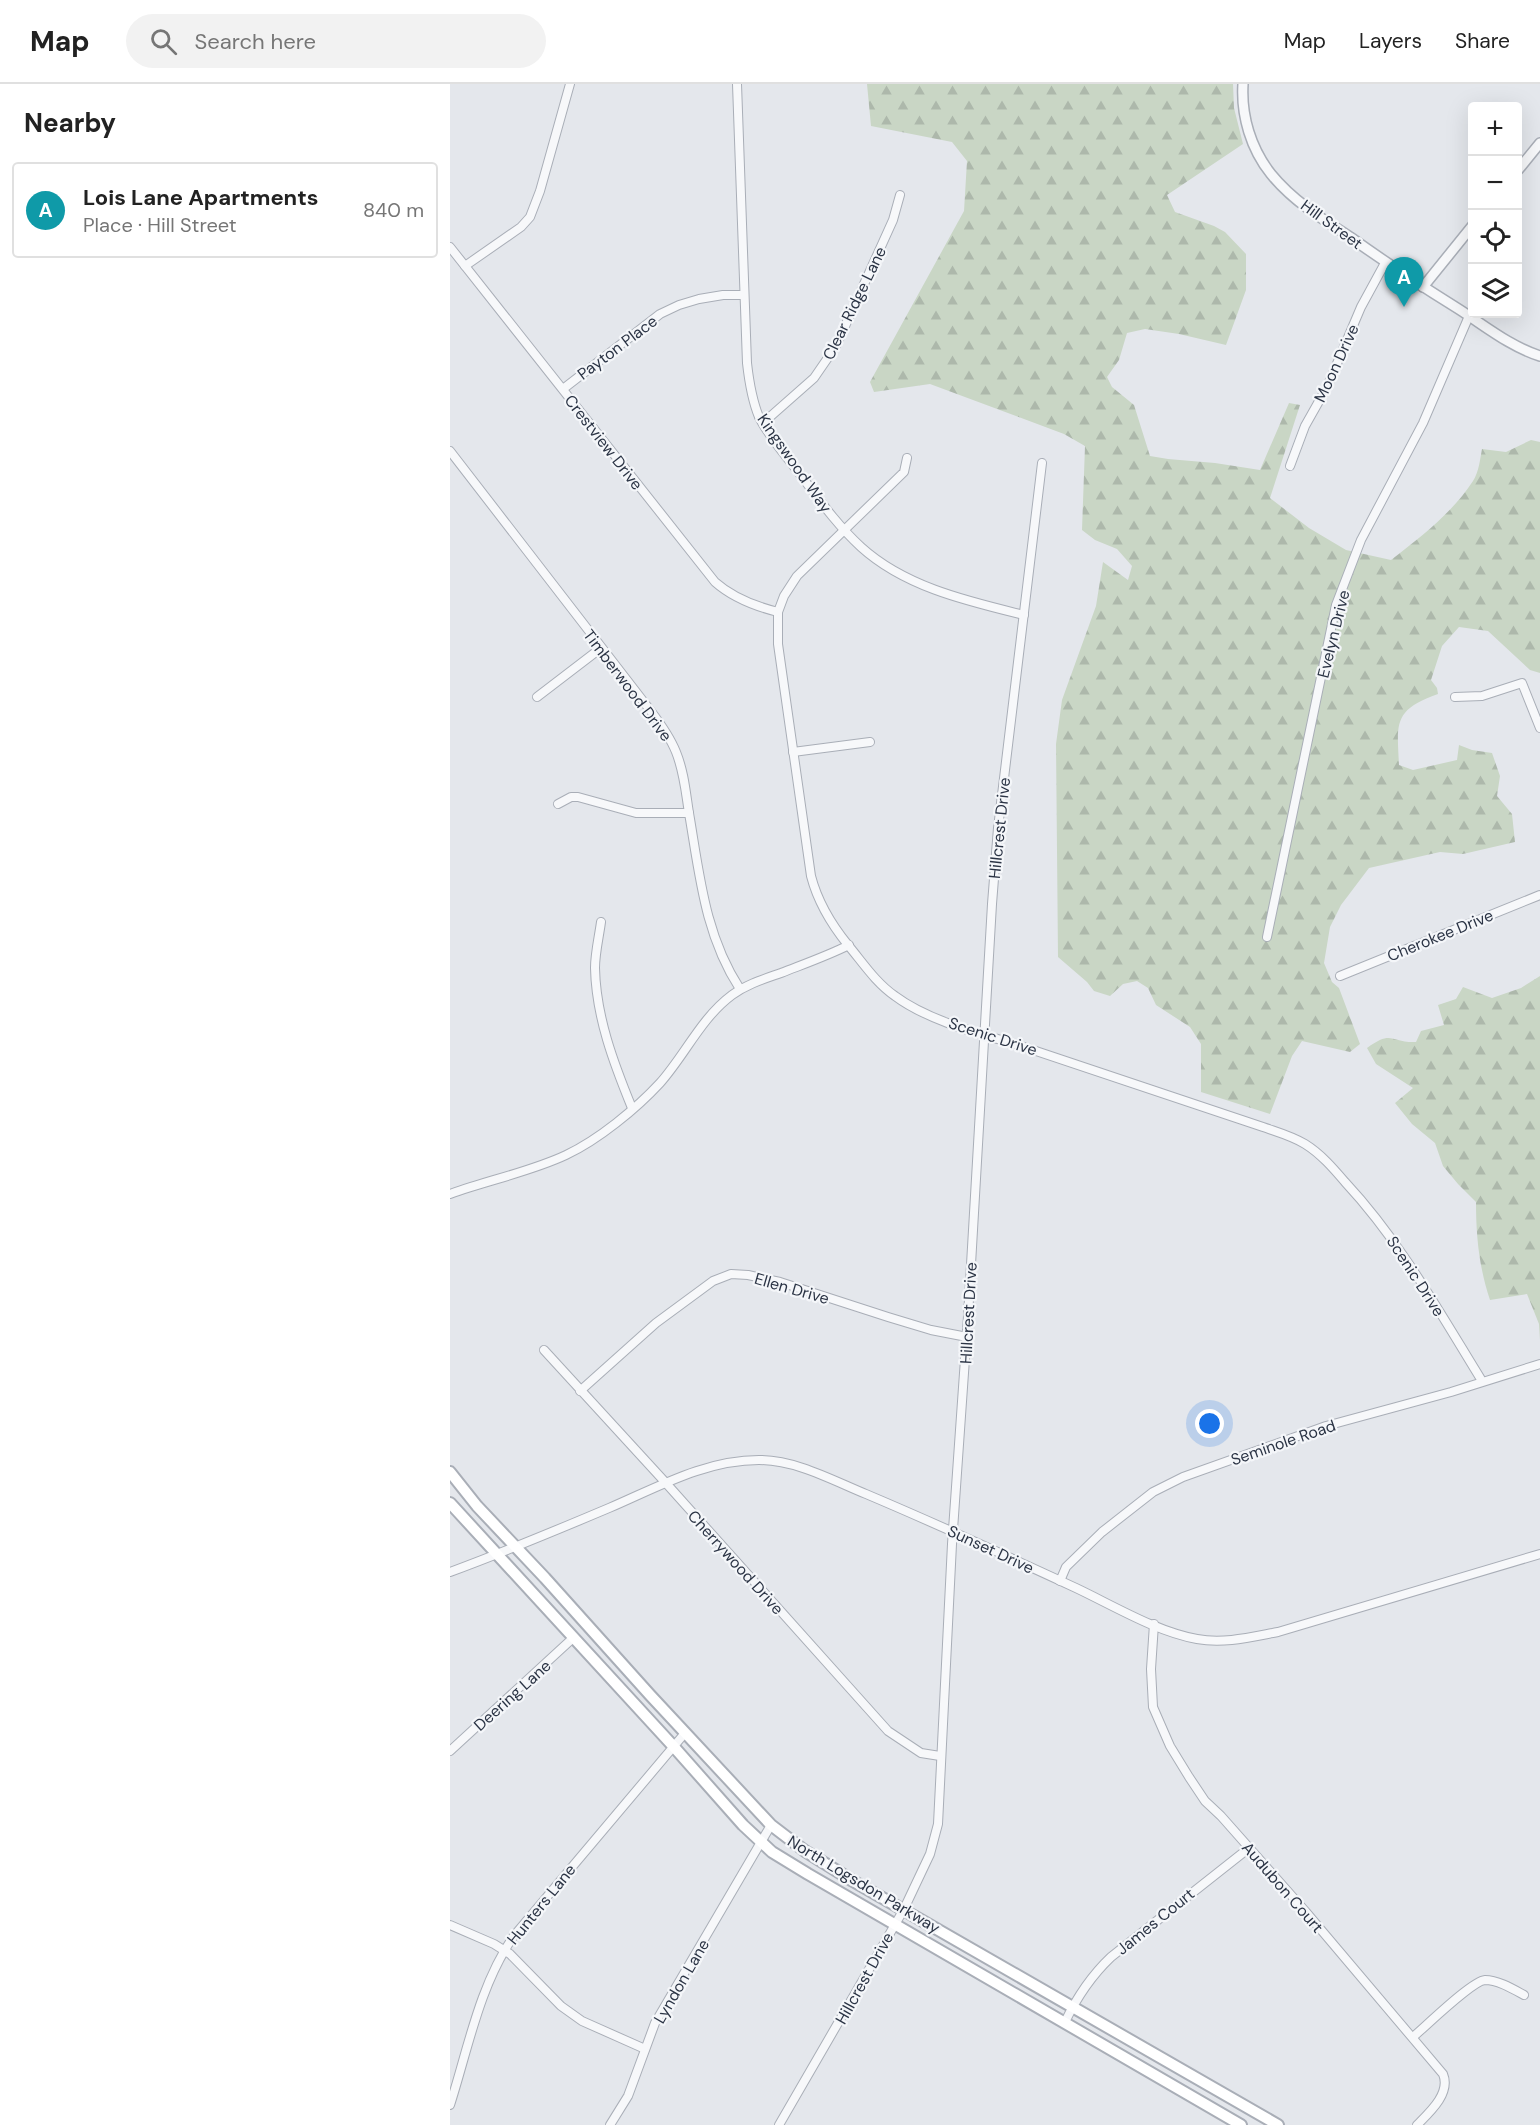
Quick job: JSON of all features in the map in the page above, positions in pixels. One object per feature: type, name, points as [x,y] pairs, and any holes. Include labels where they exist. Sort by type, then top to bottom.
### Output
[{"type":"main road","name":"North Logsdon Parkway","points":[[450,1472],[477,1506],[771,1826],[805,1851],[1278,2125]]},
{"type":"main road","name":"North Logsdon Parkway","points":[[450,1503],[674,1747],[742,1826],[761,1843],[799,1869],[1241,2125]]},
{"type":"street","points":[[465,266],[521,227],[530,217],[540,191],[570,84]]},
{"type":"street","name":"Kingswood Way","points":[[737,84],[749,378],[759,417],[789,460],[843,529],[872,556],[898,573],[937,590],[1024,615]]},
{"type":"street","name":"Hill Street","points":[[1243,84],[1247,128],[1253,144],[1271,174],[1310,210],[1385,263],[1468,315]]},
{"type":"street","points":[[1522,165],[1540,143]]},
{"type":"street","name":"Clear Ridge Lane","points":[[763,423],[814,378],[836,346],[893,220],[900,195]]},
{"type":"street","points":[[1423,287],[1468,231]]},
{"type":"street","name":"Crestview Drive","points":[[450,247],[715,582],[743,601],[778,612]]},
{"type":"street","name":"Moon Drive","points":[[1290,466],[1305,426],[1328,387],[1361,307],[1385,263]]},
{"type":"street","name":"Payton Place","points":[[562,389],[660,314],[699,299],[723,295],[744,295]]},
{"type":"street","name":"Evelyn Drive","points":[[1267,938],[1336,605],[1361,540],[1423,423],[1468,318]]},
{"type":"street","name":"Hill Street","points":[[1472,318],[1499,337],[1540,356]]},
{"type":"street","name":"Timberwood Drive","points":[[450,451],[650,710],[669,738],[682,769],[702,894],[709,922],[724,960],[740,989]]},
{"type":"street","name":"Scenic Drive","points":[[907,458],[904,472],[797,576],[784,596],[778,612],[779,657],[811,876],[828,916],[885,988],[904,1003],[926,1014],[1263,1127],[1305,1144],[1328,1163],[1351,1187],[1388,1233],[1482,1381]]},
{"type":"street","name":"Hillcrest Drive","points":[[779,2125],[904,1909],[930,1854],[938,1824],[953,1530],[998,828],[1042,463]]},
{"type":"street","points":[[537,697],[601,648]]},
{"type":"street","points":[[1455,697],[1482,696],[1522,683],[1540,729]]},
{"type":"street","points":[[793,752],[870,742]]},
{"type":"street","points":[[558,804],[571,797],[578,797],[636,813],[689,813]]},
{"type":"street","name":"Cherokee Drive","points":[[1340,976],[1540,895]]},
{"type":"street","points":[[601,922],[595,961],[598,1002],[603,1024],[632,1108]]},
{"type":"street","points":[[450,1194],[567,1155],[603,1132],[661,1081],[713,1013],[740,989],[849,945]]},
{"type":"street","name":"Ellen Drive","points":[[580,1391],[656,1323],[713,1281],[731,1274],[780,1282],[930,1330],[967,1337]]},
{"type":"street","name":"Cherrywood Drive","points":[[544,1350],[888,1731],[921,1753],[940,1756]]},
{"type":"street","name":"Seminole Road","points":[[1060,1581],[1066,1567],[1102,1532],[1139,1502],[1167,1484],[1197,1471],[1326,1426],[1451,1392],[1540,1364]]},
{"type":"street","name":"Sunset Drive","points":[[450,1572],[498,1555],[665,1482],[729,1462],[746,1460],[777,1461],[810,1471],[953,1530],[1154,1624],[1197,1639],[1222,1641],[1244,1639],[1299,1626],[1540,1554]]},
{"type":"street","name":"Audubon Court","points":[[1154,1624],[1150,1688],[1153,1707],[1160,1727],[1189,1778],[1205,1801],[1249,1848],[1439,2068],[1445,2080],[1445,2089],[1417,2125]]},
{"type":"street","name":"Deering Lane","points":[[450,1751],[573,1638]]},
{"type":"street","name":"Hunters Lane","points":[[450,2105],[486,1989],[504,1950],[685,1733]]},
{"type":"street","name":"Lyndon Lane","points":[[610,2125],[628,2096],[658,2018],[771,1826]]},
{"type":"street","name":"James Court","points":[[1065,2022],[1073,2006],[1102,1965],[1249,1848]]},
{"type":"street","points":[[450,1926],[504,1950],[571,2014],[592,2027],[645,2049]]},
{"type":"street","points":[[1413,2037],[1479,1981],[1491,1981],[1524,1995]]},
{"type":"green space","points":[[867,84],[1233,84],[1234,108],[1243,144],[1167,195],[1175,212],[1225,232],[1246,254],[1246,290],[1226,345],[1145,329],[1127,333],[1119,360],[1107,377],[1112,387],[1134,405],[1150,456],[1260,470],[1289,403],[1300,405],[1270,498],[1309,528],[1346,550],[1391,560],[1436,523],[1456,503],[1477,474],[1482,449],[1506,452],[1531,440],[1540,442],[1540,673],[1530,670],[1488,631],[1459,627],[1442,646],[1431,680],[1438,694],[1423,700],[1405,712],[1398,738],[1399,765],[1413,770],[1457,760],[1459,745],[1492,753],[1500,776],[1497,796],[1512,814],[1515,842],[1463,854],[1440,852],[1369,868],[1341,905],[1330,927],[1324,963],[1332,982],[1339,988],[1360,1044],[1350,1052],[1302,1041],[1292,1056],[1270,1114],[1201,1092],[1201,1044],[1190,1027],[1156,1005],[1148,988],[1137,981],[1123,984],[1110,996],[1094,991],[1058,957],[1056,744],[1062,700],[1096,606],[1103,562],[1128,580],[1132,566],[1117,549],[1095,540],[1082,530],[1085,446],[1064,434],[930,384],[874,392],[870,382],[964,211],[967,161],[952,142],[871,126]]},
{"type":"green space","points":[[1540,976],[1540,1340],[1539,1324],[1527,1294],[1490,1300],[1479,1251],[1476,1202],[1443,1166],[1435,1143],[1412,1124],[1395,1103],[1413,1088],[1376,1064],[1367,1048],[1387,1038],[1416,1042],[1421,1031],[1444,1025],[1438,1005],[1456,999],[1463,987],[1492,998],[1521,988]]},
{"type":"place","name":"Lois Lane Apartments","points":[[1404,307]]}]
